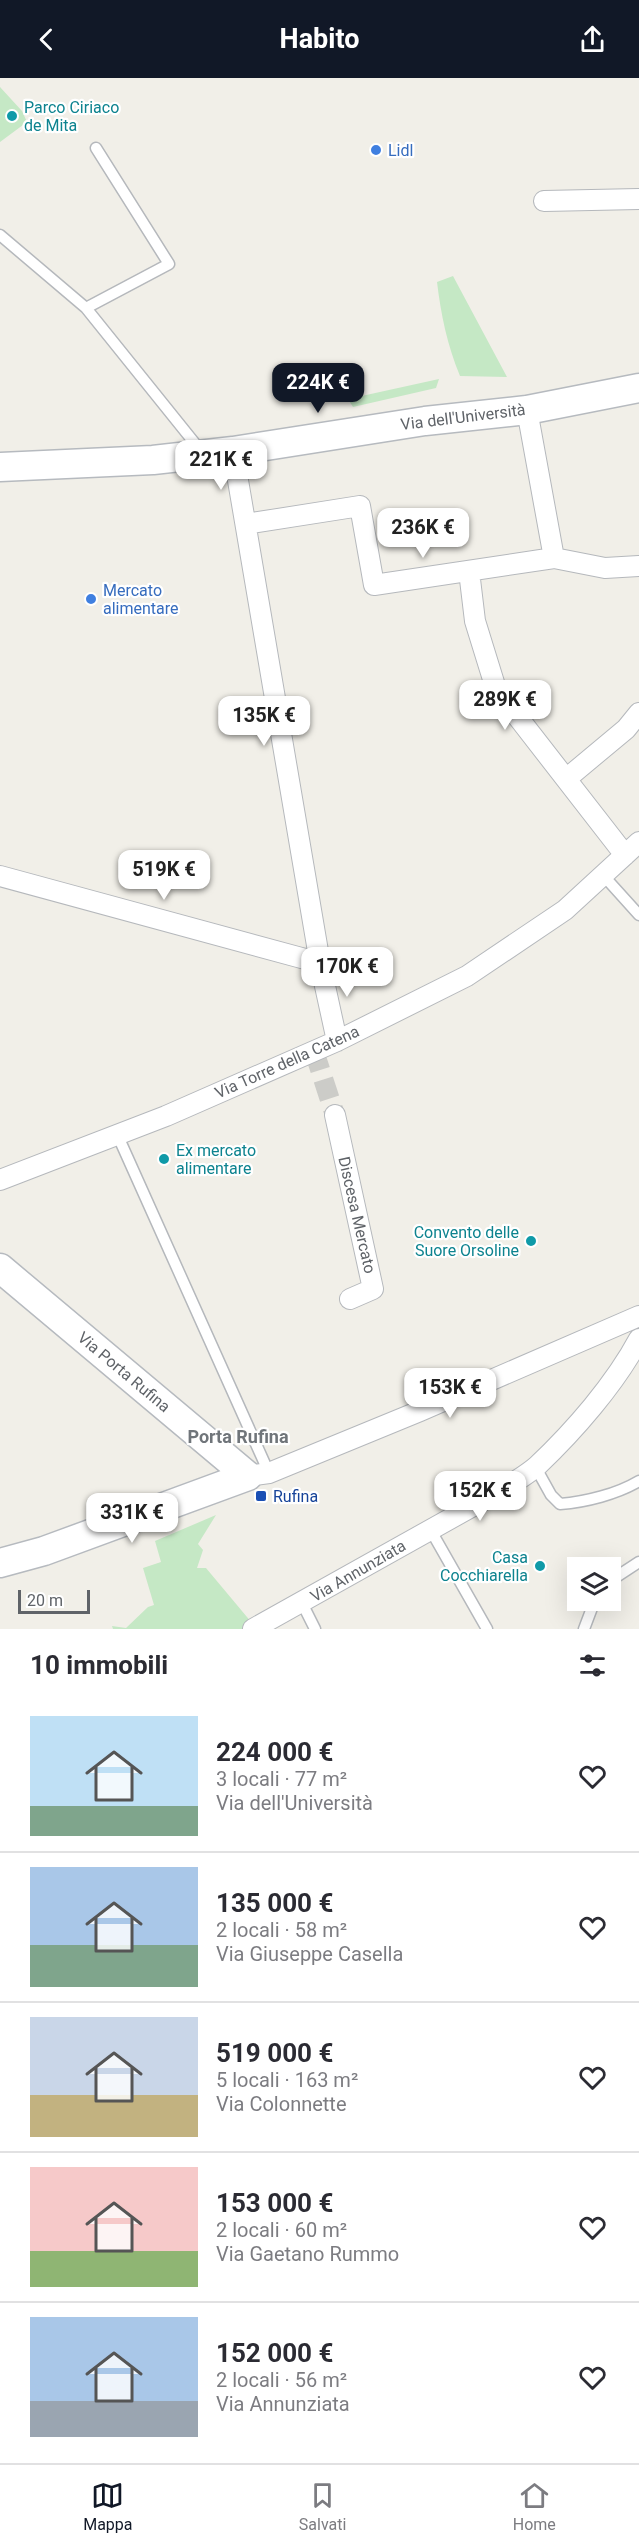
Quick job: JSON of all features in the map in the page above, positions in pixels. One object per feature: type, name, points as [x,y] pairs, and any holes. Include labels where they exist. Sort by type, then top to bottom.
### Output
[{"type":"street","points":[[544,201],[639,200]]},
{"type":"street","name":"Via dell'Università","points":[[0,467],[153,460],[233,451],[425,421],[527,410],[639,388]]},
{"type":"street","points":[[527,410],[554,558]]},
{"type":"street","points":[[233,451],[320,963],[337,1041]]},
{"type":"street","points":[[246,524],[360,507],[374,585],[554,558],[605,568],[639,566]]},
{"type":"street","points":[[469,571],[475,621],[496,689],[566,779],[632,848]]},
{"type":"street","points":[[566,779],[626,729],[639,713]]},
{"type":"street","name":"Via Torre della Catena","points":[[0,1180],[166,1116],[337,1041],[467,976],[565,910],[632,848]]},
{"type":"street","points":[[0,876],[320,963]]},
{"type":"street","name":"Discesa Mercato","points":[[334,1116],[373,1289],[350,1299]]},
{"type":"street","name":"Via Porta Rufina","points":[[4,1276],[258,1474]]},
{"type":"street","points":[[0,1563],[44,1551],[258,1474],[420,1412],[639,1316]]},
{"type":"street","name":"Via Annunziata","points":[[253,1629],[507,1487],[536,1468],[572,1430],[620,1371],[639,1339]]},
{"type":"lane","points":[[86,308],[169,264],[96,148]]},
{"type":"lane","points":[[0,235],[86,308],[203,454]]},
{"type":"lane","points":[[603,875],[639,915]]},
{"type":"lane","points":[[117,1134],[258,1474]]},
{"type":"lane","points":[[536,1468],[551,1496],[560,1504],[576,1503],[614,1491],[621,1491],[639,1481]]},
{"type":"lane","points":[[430,1529],[487,1629]]},
{"type":"lane","points":[[621,1574],[639,1562]]},
{"type":"lane","points":[[302,1603],[315,1629]]},
{"type":"lane","points":[[584,1629],[591,1611]]},
{"type":"green space","name":"Parco Ciriaco de Mita","points":[[0,87],[22,111],[27,122],[0,142]]},
{"type":"green space","points":[[453,276],[507,377],[460,376],[445,329],[437,282]]},
{"type":"green space","points":[[439,379],[436,388],[353,407],[348,399]]},
{"type":"green space","points":[[216,1515],[198,1544],[203,1550],[197,1568],[206,1568],[252,1623],[242,1629],[113,1629],[112,1626],[126,1628],[148,1607],[154,1605],[143,1568],[161,1562],[155,1541]]},
{"type":"tunnel","points":[[314,1051],[335,1115]]},
{"type":"place","name":"Parco Ciriaco de Mita","points":[[12,116]]},
{"type":"place","name":"Lidl","points":[[376,150]]},
{"type":"place","name":"Mercato alimentare","points":[[91,599]]},
{"type":"place","name":"Ex mercato alimentare","points":[[164,1159]]},
{"type":"place","name":"Convento delle Suore Orsoline","points":[[531,1241]]},
{"type":"place","name":"Rufina","points":[[261,1496]]},
{"type":"place","name":"Casa Cocchiarella","points":[[540,1566]]},
{"type":"district","name":"Porta Rufina","points":[[238,1436]]}]
